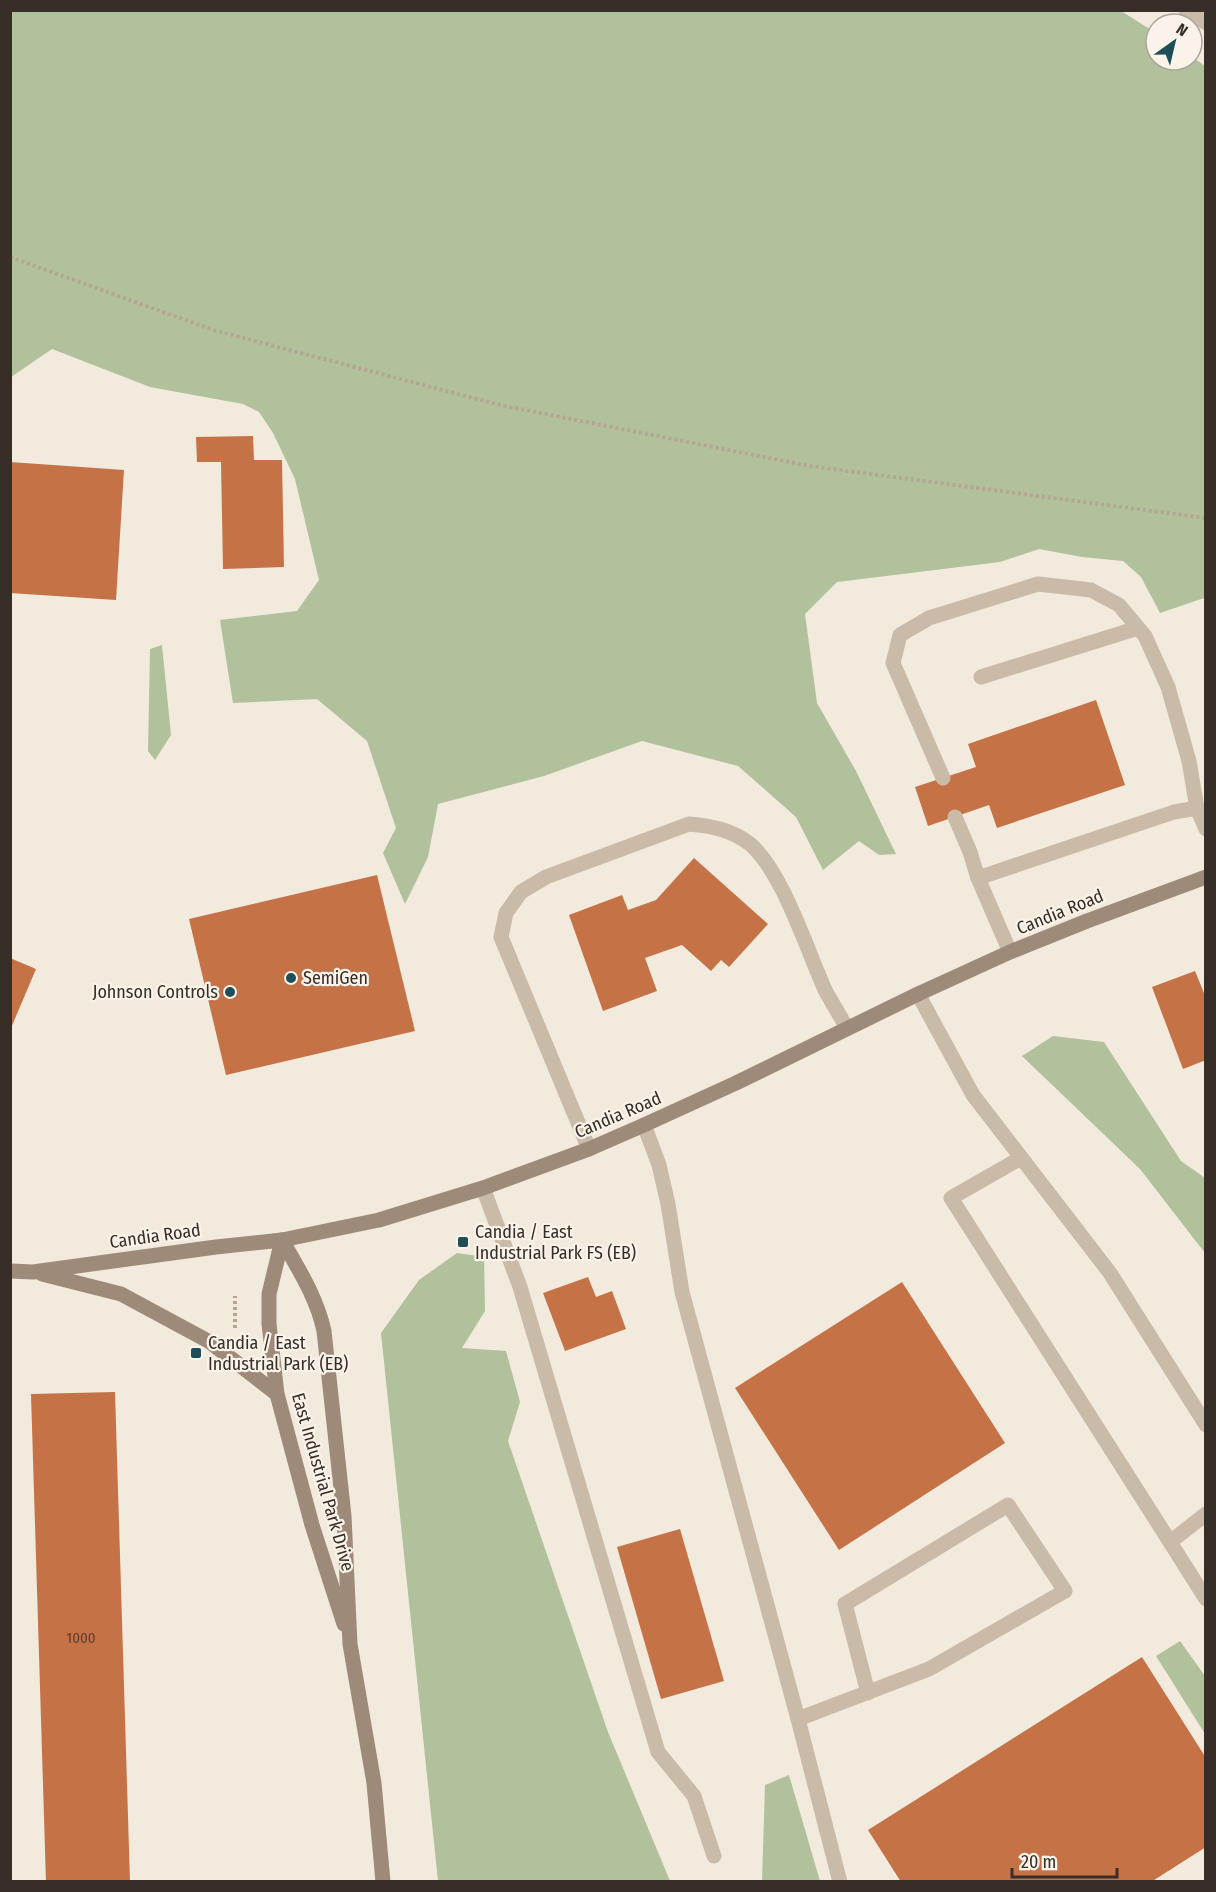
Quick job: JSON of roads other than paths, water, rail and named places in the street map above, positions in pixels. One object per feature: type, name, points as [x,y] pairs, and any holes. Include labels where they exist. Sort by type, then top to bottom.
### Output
[{"type":"street","points":[[1186,10],[1206,23]]},
{"type":"street","points":[[943,778],[893,663],[900,635],[929,618],[1038,584],[1091,590],[1119,605],[1145,636],[1168,687],[1189,760],[1197,808],[1206,829]]},
{"type":"street","points":[[981,677],[1138,628]]},
{"type":"street","points":[[978,878],[1174,812],[1197,808]]},
{"type":"street","points":[[955,817],[1010,952]]},
{"type":"street","points":[[589,1149],[501,937],[506,913],[521,892],[546,877],[689,824],[709,825],[731,832],[751,845],[766,864],[777,883],[827,993],[848,1028]]},
{"type":"street","name":"Candia Road","points":[[10,1271],[33,1272],[282,1240],[379,1220],[483,1188],[589,1149],[644,1125],[1010,952],[1206,877]]},
{"type":"street","points":[[918,994],[973,1095],[1110,1273],[1206,1425]]},
{"type":"street","points":[[644,1125],[664,1184],[685,1304],[840,1881]]},
{"type":"street","points":[[1021,1158],[951,1198],[1206,1599]]},
{"type":"street","points":[[483,1188],[520,1287],[658,1752],[694,1796],[714,1856]]},
{"type":"street","name":"East Industrial Park Drive","points":[[282,1240],[269,1294],[269,1324],[277,1394],[312,1525],[350,1644]]},
{"type":"street","name":"East Industrial Park Drive","points":[[282,1240],[311,1291],[324,1331],[344,1516],[350,1644],[374,1783],[383,1881]]},
{"type":"street","points":[[33,1272],[122,1294],[210,1342],[277,1394]]},
{"type":"street","points":[[798,1719],[868,1693],[928,1669],[1065,1591],[1008,1505],[845,1604],[868,1693]]},
{"type":"street","points":[[1170,1542],[1206,1514]]},
{"type":"place","name":"SemiGen","points":[[291,978]]},
{"type":"place","name":"Johnson Controls","points":[[230,992]]},
{"type":"place","name":"Candia / East Industrial Park FS (EB)","points":[[463,1242]]},
{"type":"place","name":"Candia / East Industrial Park (EB)","points":[[196,1353]]}]
